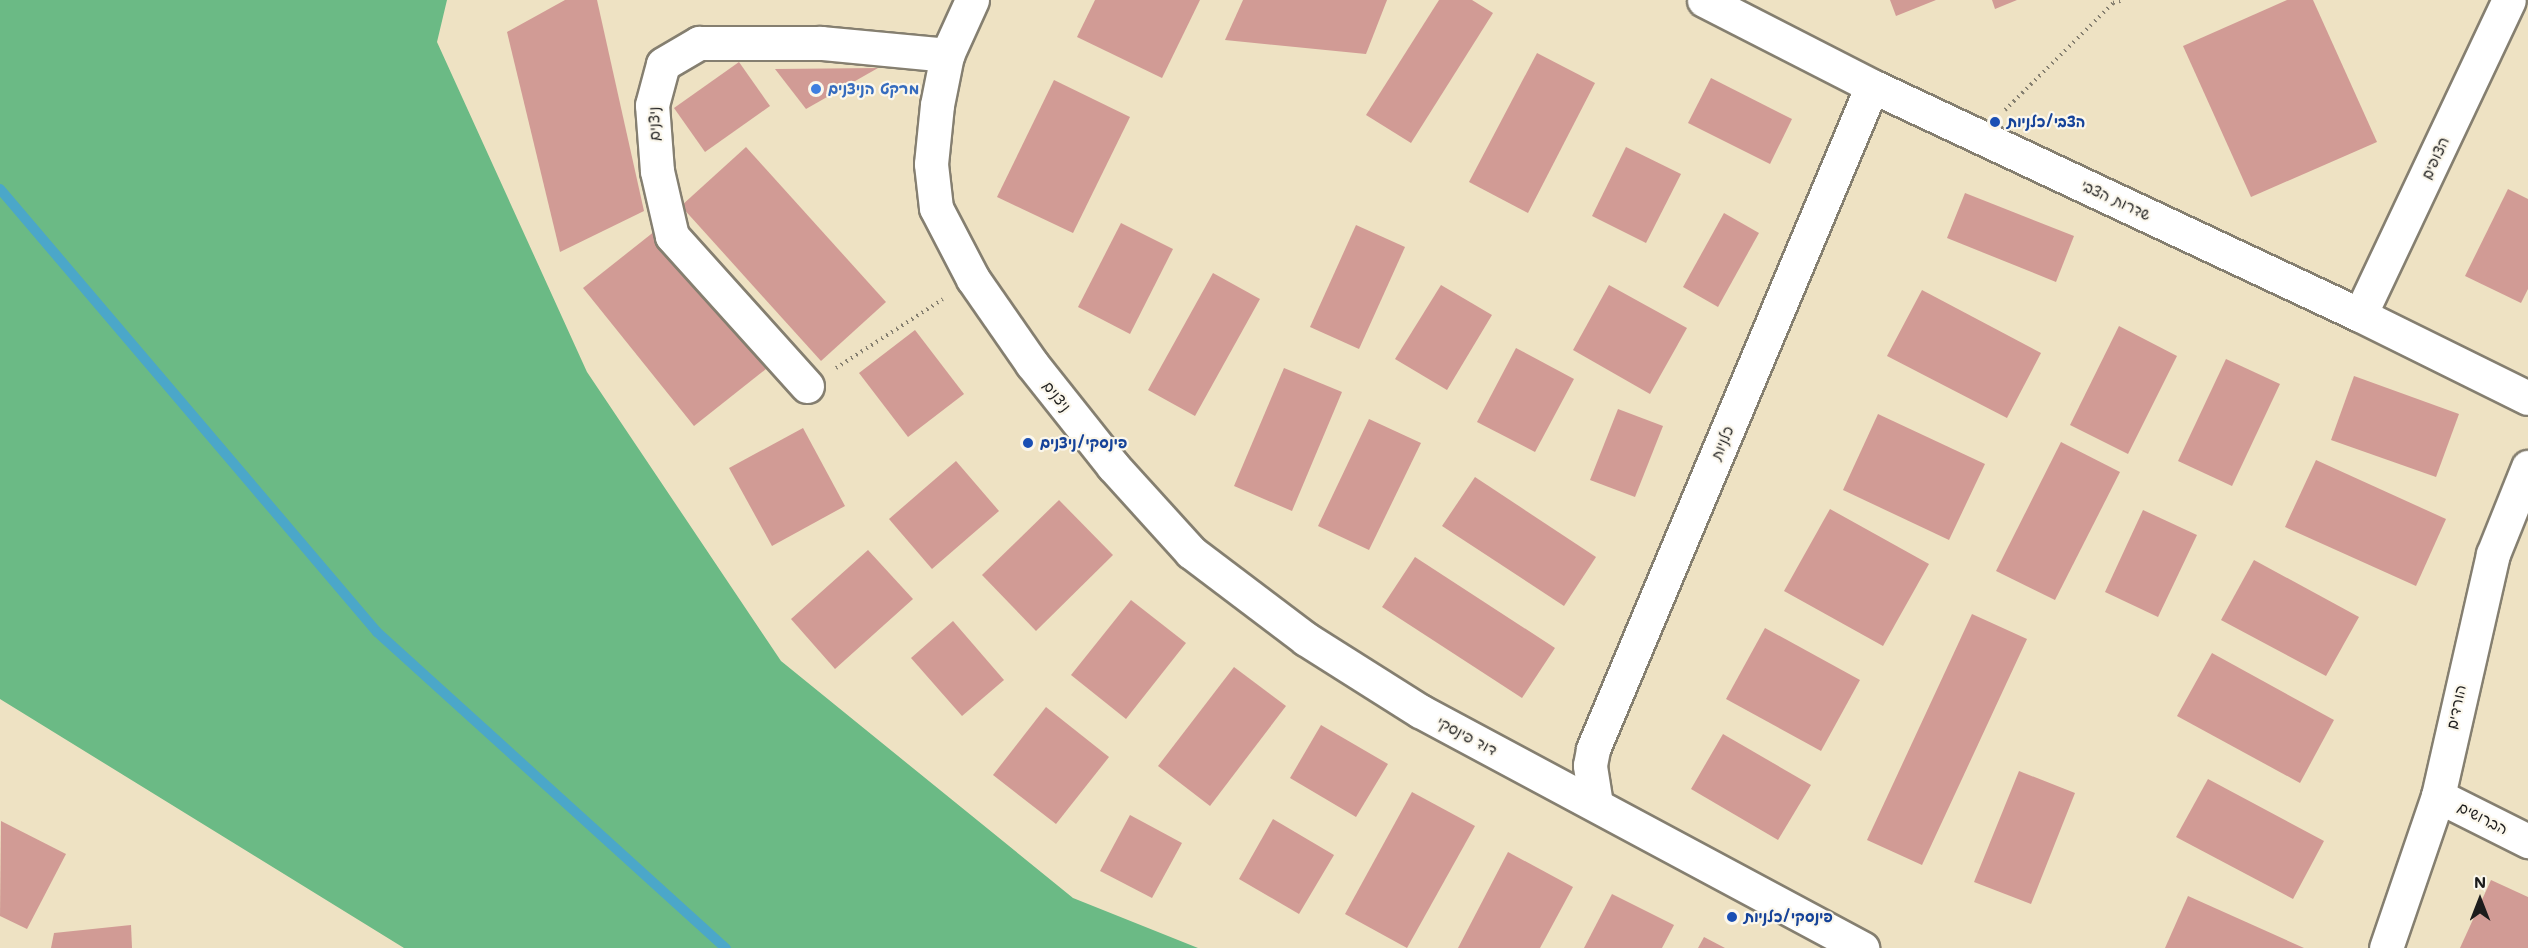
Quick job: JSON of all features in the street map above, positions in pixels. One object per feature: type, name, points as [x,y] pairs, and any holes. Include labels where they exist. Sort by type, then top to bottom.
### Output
[{"type":"street","name":"ניצנים","points":[[972,0],[947,55],[931,164],[936,208],[973,279],[1032,364],[1113,466]]},
{"type":"street","name":"שדרות הצבי","points":[[1704,0],[1872,86],[2360,315],[2528,398]]},
{"type":"street","name":"הצופים","points":[[2360,315],[2509,0]]},
{"type":"street","name":"ניצנים","points":[[807,386],[672,236],[657,171],[652,105],[663,64],[699,43],[821,43],[947,55]]},
{"type":"street","name":"כלניות","points":[[1596,804],[1590,765],[1593,748],[1872,86]]},
{"type":"street","name":"דוד פינסקי","points":[[1113,466],[1191,552],[1306,639],[1420,711],[1863,948]]},
{"type":"street","name":"הורדים","points":[[2386,948],[2438,796],[2493,554],[2528,467]]},
{"type":"street","name":"הברושים","points":[[2438,796],[2528,841]]},
{"type":"path","points":[[1978,136],[2114,3],[2123,0]]},
{"type":"path","points":[[807,386],[973,279]]},
{"type":"green space","points":[[0,0],[447,0],[437,42],[587,372],[781,661],[1073,898],[1198,948],[404,948],[0,699]]},
{"type":"building","points":[[565,0],[597,0],[644,211],[560,252],[507,32]]},
{"type":"building","points":[[1095,0],[1200,0],[1162,78],[1077,37]]},
{"type":"building","points":[[1243,0],[1387,0],[1366,54],[1225,40]]},
{"type":"building","points":[[1439,0],[1472,0],[1493,13],[1411,143],[1366,115]]},
{"type":"building","points":[[1890,0],[1936,0],[1896,16]]},
{"type":"building","points":[[1992,0],[2017,0],[1995,9]]},
{"type":"building","points":[[2287,0],[2313,0],[2377,142],[2251,197],[2183,46]]},
{"type":"building","points":[[1537,53],[1595,83],[1528,213],[1469,182]]},
{"type":"building","points":[[739,62],[770,106],[705,152],[674,108]]},
{"type":"building","name":"מרקט הניצנים","points":[[878,68],[806,109],[775,69]]},
{"type":"building","points":[[1711,78],[1792,119],[1770,164],[1688,123]]},
{"type":"building","points":[[1054,80],[1130,117],[1073,233],[997,197]]},
{"type":"building","points":[[746,147],[886,302],[821,361],[681,206]]},
{"type":"building","points":[[1626,147],[1681,174],[1646,243],[1592,216]]},
{"type":"building","points":[[2508,189],[2528,199],[2528,289],[2521,303],[2465,276]]},
{"type":"building","points":[[1965,193],[2074,236],[2056,282],[1947,238]]},
{"type":"building","points":[[1724,213],[1759,233],[1718,307],[1683,287]]},
{"type":"building","points":[[1121,223],[1173,249],[1130,334],[1078,307]]},
{"type":"building","points":[[1356,225],[1405,247],[1359,349],[1310,327]]},
{"type":"building","points":[[655,231],[766,369],[694,426],[583,288]]},
{"type":"building","points":[[1213,273],[1260,299],[1195,416],[1148,390]]},
{"type":"building","points":[[1441,285],[1492,315],[1447,390],[1395,359]]},
{"type":"building","points":[[1609,285],[1687,328],[1650,394],[1573,350]]},
{"type":"building","points":[[1922,290],[2041,353],[2007,418],[1887,356]]},
{"type":"building","points":[[2119,326],[2177,356],[2128,454],[2070,425]]},
{"type":"building","points":[[915,330],[964,394],[908,437],[859,373]]},
{"type":"building","points":[[1516,348],[1574,379],[1535,452],[1477,422]]},
{"type":"building","points":[[2226,359],[2280,384],[2232,486],[2178,461]]},
{"type":"building","points":[[1284,368],[1342,392],[1292,511],[1234,486]]},
{"type":"building","points":[[2354,376],[2459,414],[2436,477],[2331,440]]},
{"type":"building","points":[[1618,409],[1663,426],[1635,497],[1590,480]]},
{"type":"building","points":[[1878,414],[1985,464],[1949,540],[1843,490]]},
{"type":"building","points":[[1369,419],[1421,443],[1369,550],[1318,526]]},
{"type":"building","points":[[803,428],[845,506],[772,546],[729,468]]},
{"type":"building","points":[[2061,442],[2120,472],[2055,600],[1996,571]]},
{"type":"building","points":[[2316,460],[2446,519],[2416,586],[2285,527]]},
{"type":"building","points":[[956,461],[999,511],[932,569],[889,519]]},
{"type":"building","points":[[1475,477],[1596,557],[1564,606],[1442,526]]},
{"type":"building","points":[[1059,500],[1113,555],[1036,631],[982,575]]},
{"type":"building","points":[[1830,509],[1929,564],[1883,646],[1784,591]]},
{"type":"building","points":[[2143,510],[2197,535],[2158,617],[2105,592]]},
{"type":"building","points":[[868,550],[913,599],[835,669],[791,619]]},
{"type":"building","points":[[1415,557],[1555,648],[1522,698],[1382,607]]},
{"type":"building","points":[[2254,560],[2359,617],[2326,676],[2221,620]]},
{"type":"building","points":[[1131,600],[1186,643],[1126,719],[1071,675]]},
{"type":"building","points":[[1972,614],[2027,639],[1922,865],[1867,840]]},
{"type":"building","points":[[953,621],[1004,680],[962,716],[911,658]]},
{"type":"building","points":[[1765,628],[1860,680],[1821,751],[1726,699]]},
{"type":"building","points":[[2212,653],[2334,720],[2300,783],[2177,716]]},
{"type":"building","points":[[1234,667],[1286,706],[1210,806],[1158,766]]},
{"type":"building","points":[[1046,707],[1109,757],[1056,824],[993,775]]},
{"type":"building","points":[[1321,725],[1388,764],[1356,817],[1290,778]]},
{"type":"building","points":[[1723,734],[1811,785],[1778,840],[1691,789]]},
{"type":"building","points":[[2019,771],[2075,793],[2031,904],[1974,882]]},
{"type":"building","points":[[2208,779],[2324,841],[2293,899],[2176,837]]},
{"type":"building","points":[[1412,792],[1475,826],[1407,948],[1345,914]]},
{"type":"building","points":[[1130,815],[1182,843],[1152,898],[1100,871]]},
{"type":"building","points":[[1273,819],[1334,855],[1299,914],[1239,879]]},
{"type":"building","points":[[1,821],[66,854],[27,929],[0,916]]},
{"type":"building","points":[[1508,852],[1573,887],[1540,948],[1458,948]]},
{"type":"building","points":[[2491,880],[2528,897],[2528,948],[2460,948]]},
{"type":"building","points":[[1612,894],[1674,925],[1662,948],[1584,948]]},
{"type":"building","points":[[2188,896],[2304,948],[2165,948]]},
{"type":"building","points":[[131,925],[132,948],[51,948],[54,933]]},
{"type":"building","points":[[1704,937],[1725,948],[1698,948]]},
{"type":"waterway","points":[[0,189],[377,632],[726,948]]},
{"type":"place","name":"מרקט הניצנים","points":[[816,89]]},
{"type":"place","name":"הצבי/כלניות","points":[[1995,122]]},
{"type":"place","name":"פינסקי/ניצנים","points":[[1028,443]]},
{"type":"place","name":"פינסקי/כלניות","points":[[1732,917]]}]
